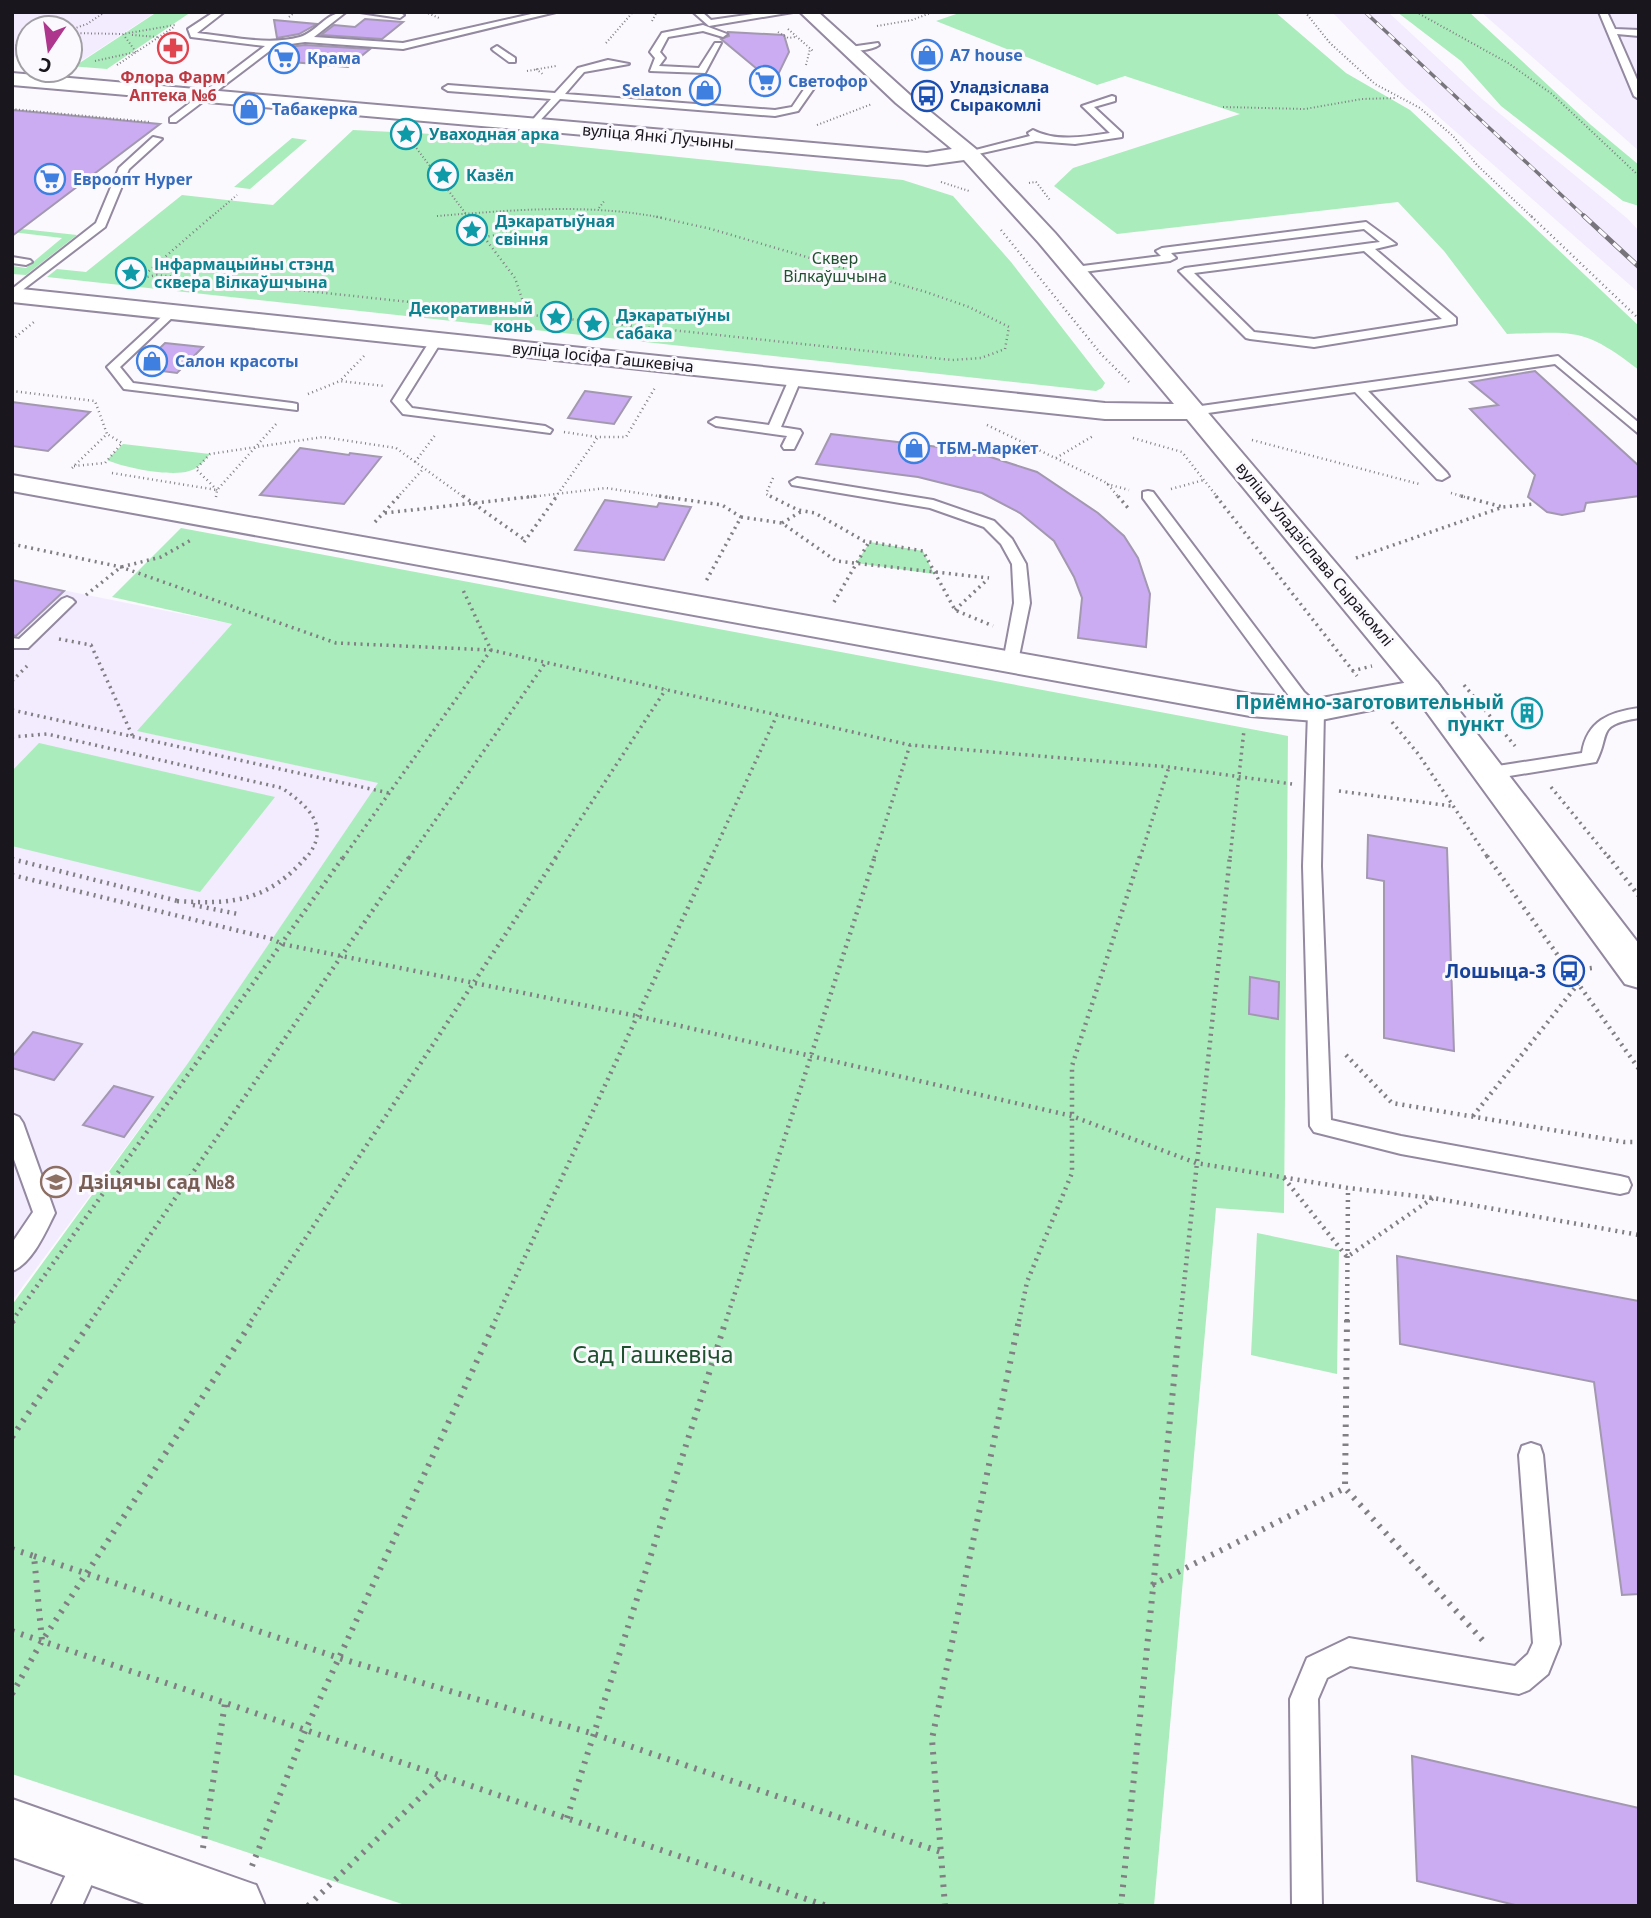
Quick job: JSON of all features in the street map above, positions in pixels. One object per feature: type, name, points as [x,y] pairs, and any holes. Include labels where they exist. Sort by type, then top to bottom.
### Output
[{"type":"street","name":"вуліца Уладзіслава Сыракомлі","points":[[808,12],[969,153],[1075,270],[1344,588],[1426,690],[1639,973]]},
{"type":"street","name":"вуліца Янкі Лучыны","points":[[12,79],[927,159],[969,153]]},
{"type":"street","name":"вуліца Іосіфа Гашкевіча","points":[[12,295],[1105,411],[1160,414],[1194,411]]},
{"type":"street","points":[[12,483],[693,605],[1013,648],[1250,705],[1316,710],[1426,690]]},
{"type":"street","points":[[12,1828],[78,1881],[227,1889]]},
{"type":"lane","points":[[220,12],[191,31],[194,35],[274,44],[305,39],[402,46],[552,12]]},
{"type":"lane","points":[[305,39],[342,12]]},
{"type":"lane","points":[[364,12],[400,15]]},
{"type":"lane","points":[[697,12],[706,25],[723,34]]},
{"type":"lane","points":[[718,45],[702,71],[653,69],[660,58],[655,52],[665,35],[706,25],[789,12]]},
{"type":"lane","points":[[1603,12],[1639,96]]},
{"type":"lane","points":[[474,30],[485,39]]},
{"type":"lane","points":[[1609,31],[1639,33]]},
{"type":"lane","points":[[173,120],[274,44]]},
{"type":"lane","points":[[848,48],[875,45]]},
{"type":"lane","points":[[497,49],[512,60]]},
{"type":"lane","points":[[533,125],[582,70],[608,63],[624,64],[621,68]]},
{"type":"lane","points":[[449,88],[775,113],[795,109],[814,81]]},
{"type":"lane","points":[[969,153],[1035,135],[1075,141],[1118,135],[1087,106],[1112,99]]},
{"type":"lane","points":[[12,295],[101,225],[124,168],[157,139]]},
{"type":"lane","points":[[1185,271],[1366,247],[1390,244],[1366,225],[1162,251],[1251,335],[1314,342],[1452,321],[1366,247]]},
{"type":"lane","points":[[1075,270],[1170,258]]},
{"type":"lane","points":[[12,260],[26,262]]},
{"type":"lane","points":[[171,312],[113,367],[129,386],[292,407]]},
{"type":"lane","points":[[437,339],[398,401],[408,411],[545,430]]},
{"type":"lane","points":[[1194,411],[1558,360],[1639,430]]},
{"type":"lane","points":[[773,431],[796,377]]},
{"type":"lane","points":[[1359,389],[1442,476]]},
{"type":"lane","points":[[716,422],[796,433],[789,446]]},
{"type":"lane","points":[[797,482],[933,504],[989,524],[1007,542],[1019,564],[1021,603],[1013,648]]},
{"type":"lane","points":[[1148,495],[1298,696],[1316,710],[1312,787],[1316,1024],[1321,1126],[1401,1145],[1620,1185]]},
{"type":"lane","points":[[12,643],[22,645],[67,602]]},
{"type":"lane","points":[[1491,773],[1590,758],[1592,738],[1602,724],[1622,715],[1639,713]]},
{"type":"lane","points":[[12,1123],[44,1213],[12,1261]]},
{"type":"lane","points":[[1307,1906],[1304,1699],[1317,1668],[1349,1652],[1519,1680],[1538,1664],[1547,1644],[1531,1455]]},
{"type":"path","points":[[84,25],[105,12]]},
{"type":"path","points":[[289,17],[295,12]]},
{"type":"path","points":[[611,39],[633,12]]},
{"type":"path","points":[[874,26],[912,20],[933,12]]},
{"type":"path","points":[[1305,12],[1330,43],[1375,84],[1420,108],[1453,136],[1477,165],[1639,319]]},
{"type":"path","points":[[1416,12],[1508,63],[1552,94],[1639,176]]},
{"type":"path","points":[[111,69],[178,24],[123,34]]},
{"type":"path","points":[[84,33],[159,37]]},
{"type":"path","points":[[123,34],[136,52]]},
{"type":"path","points":[[84,64],[136,52]]},
{"type":"path","points":[[1223,107],[1236,104],[1304,109],[1361,98],[1402,99]]},
{"type":"path","points":[[812,127],[872,104]]},
{"type":"path","points":[[12,109],[156,122]]},
{"type":"path","points":[[406,134],[515,278],[527,313]]},
{"type":"path","points":[[937,180],[970,192]]},
{"type":"path","points":[[142,278],[237,195]]},
{"type":"path","points":[[598,209],[605,200]]},
{"type":"path","points":[[116,284],[157,275],[952,360],[981,358],[1005,349],[1010,336],[1009,327],[990,316],[934,294],[668,218],[598,209],[547,207],[437,216]]},
{"type":"path","points":[[995,222],[1101,354],[1129,382]]},
{"type":"path","points":[[484,237],[516,232]]},
{"type":"path","points":[[12,340],[40,317]]},
{"type":"path","points":[[556,323],[560,317]]},
{"type":"path","points":[[217,490],[300,398],[340,382],[365,354]]},
{"type":"path","points":[[340,382],[405,389]]},
{"type":"path","points":[[545,430],[598,437],[626,437],[657,386]]},
{"type":"path","points":[[12,391],[95,401],[107,434],[122,443],[105,463],[74,466]]},
{"type":"path","points":[[986,425],[1107,484],[1132,513]]},
{"type":"path","points":[[52,490],[107,434]]},
{"type":"path","points":[[217,490],[196,469],[210,454],[323,437],[396,448],[525,540]]},
{"type":"path","points":[[415,462],[434,437]]},
{"type":"path","points":[[504,571],[598,437]]},
{"type":"path","points":[[1130,437],[1182,452],[1419,755],[1451,806],[1639,1069]]},
{"type":"path","points":[[1254,440],[1424,486]]},
{"type":"path","points":[[74,466],[217,490]]},
{"type":"path","points":[[324,539],[376,522],[424,468]]},
{"type":"path","points":[[778,470],[766,494],[803,511],[815,513],[864,541],[923,551],[955,610],[1013,648]]},
{"type":"path","points":[[1148,495],[1204,481]]},
{"type":"path","points":[[385,513],[606,488],[722,505],[741,517],[782,523],[836,561],[989,578],[955,610]]},
{"type":"path","points":[[1451,493],[1503,507]]},
{"type":"path","points":[[1356,558],[1503,507],[1535,503]]},
{"type":"path","points":[[782,523],[803,511]]},
{"type":"path","points":[[693,605],[741,517]]},
{"type":"path","points":[[121,566],[161,557],[193,538]]},
{"type":"path","points":[[834,602],[870,542]]},
{"type":"path","points":[[12,544],[121,566],[336,643],[491,650],[910,745],[1169,767],[1072,1066],[1072,1173],[1027,1282],[932,1739],[945,1906]]},
{"type":"path","points":[[464,591],[491,650]]},
{"type":"path","points":[[55,638],[91,645],[133,737]]},
{"type":"path","points":[[12,1322],[491,650]]},
{"type":"path","points":[[12,681],[34,659]]},
{"type":"path","points":[[12,1437],[341,955],[546,662]]},
{"type":"path","points":[[12,1694],[42,1642],[666,689]]},
{"type":"path","points":[[1121,1906],[1237,776],[1250,705]]},
{"type":"path","points":[[12,710],[389,793]]},
{"type":"path","points":[[227,1889],[306,1731],[777,715]]},
{"type":"path","points":[[12,737],[47,734],[282,788],[301,798],[310,807],[316,821],[313,848],[304,864],[287,878],[239,901],[177,901]]},
{"type":"path","points":[[567,1818],[910,745]]},
{"type":"path","points":[[12,859],[238,914]]},
{"type":"path","points":[[12,875],[282,944],[637,1016],[1072,1116],[1196,1163],[1348,1188],[1433,1198],[1638,1236]]},
{"type":"path","points":[[1473,1116],[1578,984]]},
{"type":"path","points":[[1316,1024],[1392,1103],[1624,1142],[1639,1142]]},
{"type":"path","points":[[1284,1177],[1347,1257]]},
{"type":"path","points":[[1348,1188],[1345,1488],[1519,1680]]},
{"type":"path","points":[[1347,1257],[1433,1198]]},
{"type":"path","points":[[1152,1586],[1345,1488]]},
{"type":"path","points":[[12,1549],[339,1658],[594,1734],[941,1852]]},
{"type":"path","points":[[34,1556],[42,1642]]},
{"type":"path","points":[[12,1631],[827,1906]]},
{"type":"path","points":[[225,1703],[227,1889]]},
{"type":"path","points":[[308,1906],[442,1776]]},
{"type":"shaded area","points":[[12,12],[156,12],[84,59],[84,14],[14,14],[12,57]]},
{"type":"shaded area","points":[[1332,12],[1388,12],[1482,99],[1628,219],[1639,231],[1639,293],[1405,87]]},
{"type":"shaded area","points":[[1481,12],[1639,12],[1639,151]]},
{"type":"shaded area","points":[[12,580],[232,624],[138,731],[379,783],[188,1063],[12,1301]]},
{"type":"green space","points":[[157,12],[191,12],[107,69],[84,67],[84,60]]},
{"type":"green space","points":[[962,12],[1275,12],[1346,73],[1410,110],[1639,326],[1639,370],[1604,346],[1578,335],[1507,334],[1444,251],[1398,202],[1117,234],[1054,186],[1073,168],[1240,114],[1125,76],[1097,85],[936,21]]},
{"type":"green space","points":[[1397,12],[1469,12],[1591,125],[1639,165],[1639,206],[1623,201],[1501,106],[1461,61]]},
{"type":"green space","name":"Сквер Вілкаўшчына","points":[[353,130],[473,136],[903,180],[953,196],[1011,262],[1105,383],[1096,391],[47,277],[57,269],[86,272],[182,195],[273,205]]},
{"type":"green space","points":[[292,138],[307,140],[250,189],[234,187]]},
{"type":"green space","points":[[22,229],[77,235],[26,275],[12,274],[12,266],[26,268],[62,238],[12,232]]},
{"type":"green space","points":[[123,444],[210,454],[192,470],[181,473],[160,472],[136,469],[107,460]]},
{"type":"green space","name":"Сад Гашкевіча","points":[[181,528],[1288,736],[1284,1213],[1216,1208],[1154,1906],[408,1906],[12,1774],[12,1305],[188,1063],[378,783],[137,731],[232,624],[112,597]]},
{"type":"green space","points":[[870,542],[923,551],[934,574],[856,563]]},
{"type":"green space","points":[[39,743],[275,797],[200,892],[12,846],[12,771]]},
{"type":"green space","points":[[1257,1233],[1339,1250],[1337,1374],[1251,1355]]},
{"type":"building","points":[[365,19],[403,22],[382,39],[321,35],[334,25],[355,27]]},
{"type":"building","points":[[274,20],[317,24],[299,34],[277,38]]},
{"type":"building","points":[[728,32],[784,35],[789,52],[774,83],[721,39],[729,36]]},
{"type":"building","points":[[305,45],[370,49],[348,67],[281,61],[279,48]]},
{"type":"building","name":"Евроопт Hyper","points":[[12,110],[160,124],[12,236]]},
{"type":"building","points":[[165,343],[203,347],[177,373],[139,368]]},
{"type":"building","points":[[1535,371],[1639,466],[1639,496],[1586,503],[1584,511],[1562,515],[1547,512],[1528,497],[1535,475],[1470,409],[1498,405],[1470,382]]},
{"type":"building","points":[[585,391],[631,397],[614,424],[568,418]]},
{"type":"building","points":[[12,402],[90,412],[48,451],[12,446]]},
{"type":"building","points":[[831,434],[972,451],[1037,472],[1098,513],[1124,536],[1138,558],[1150,594],[1146,647],[1078,638],[1082,598],[1074,577],[1054,541],[1020,513],[982,493],[918,477],[816,464]]},
{"type":"building","points":[[300,448],[381,457],[344,504],[260,495]]},
{"type":"building","points":[[605,500],[657,507],[659,503],[691,507],[664,560],[575,550]]},
{"type":"building","points":[[12,580],[64,591],[16,636],[12,635]]},
{"type":"building","points":[[1368,835],[1447,848],[1454,1051],[1384,1038],[1384,881],[1367,878]]},
{"type":"building","points":[[1250,977],[1279,982],[1278,1019],[1249,1014]]},
{"type":"building","points":[[33,1032],[82,1044],[54,1080],[12,1068],[12,1057]]},
{"type":"building","points":[[114,1086],[153,1097],[124,1137],[83,1125]]},
{"type":"building","points":[[1397,1256],[1639,1301],[1639,1594],[1622,1595],[1594,1382],[1400,1344]]},
{"type":"building","points":[[1412,1756],[1639,1808],[1639,1906],[1519,1906],[1417,1881]]},
{"type":"railway","points":[[1365,12],[1586,218]]},
{"type":"railway","points":[[1584,216],[1639,267]]},
{"type":"place","name":"Флора Фарм Аптека №6","points":[[173,48]]},
{"type":"place","name":"A7 house","points":[[927,55]]},
{"type":"place","name":"Крама","points":[[284,58]]},
{"type":"place","name":"Светофор","points":[[765,81]]},
{"type":"place","name":"Selaton","points":[[705,90]]},
{"type":"place","name":"Уладзіслава Сыракомлі","points":[[927,96]]},
{"type":"place","name":"Табакерка","points":[[249,109]]},
{"type":"place","name":"Уваходная арка","points":[[406,134]]},
{"type":"place","name":"Казёл","points":[[443,175]]},
{"type":"place","name":"Евроопт Hyper","points":[[50,179]]},
{"type":"place","name":"Дэкаратыўная свіння","points":[[472,230]]},
{"type":"place","name":"Інфармацыйны стэнд сквера Вілкаўшчына","points":[[131,273]]},
{"type":"place","name":"Декоративный конь","points":[[556,317]]},
{"type":"place","name":"Дэкаратыўны сабака","points":[[593,324]]},
{"type":"place","name":"Салон красоты","points":[[152,361]]},
{"type":"place","name":"ТБМ-Маркет","points":[[914,448]]},
{"type":"place","name":"Приёмно-заготовительный пункт","points":[[1527,713]]},
{"type":"place","name":"Лошыца-3","points":[[1569,971]]},
{"type":"place","name":"Дзіцячы сад №8","points":[[56,1182]]}]
